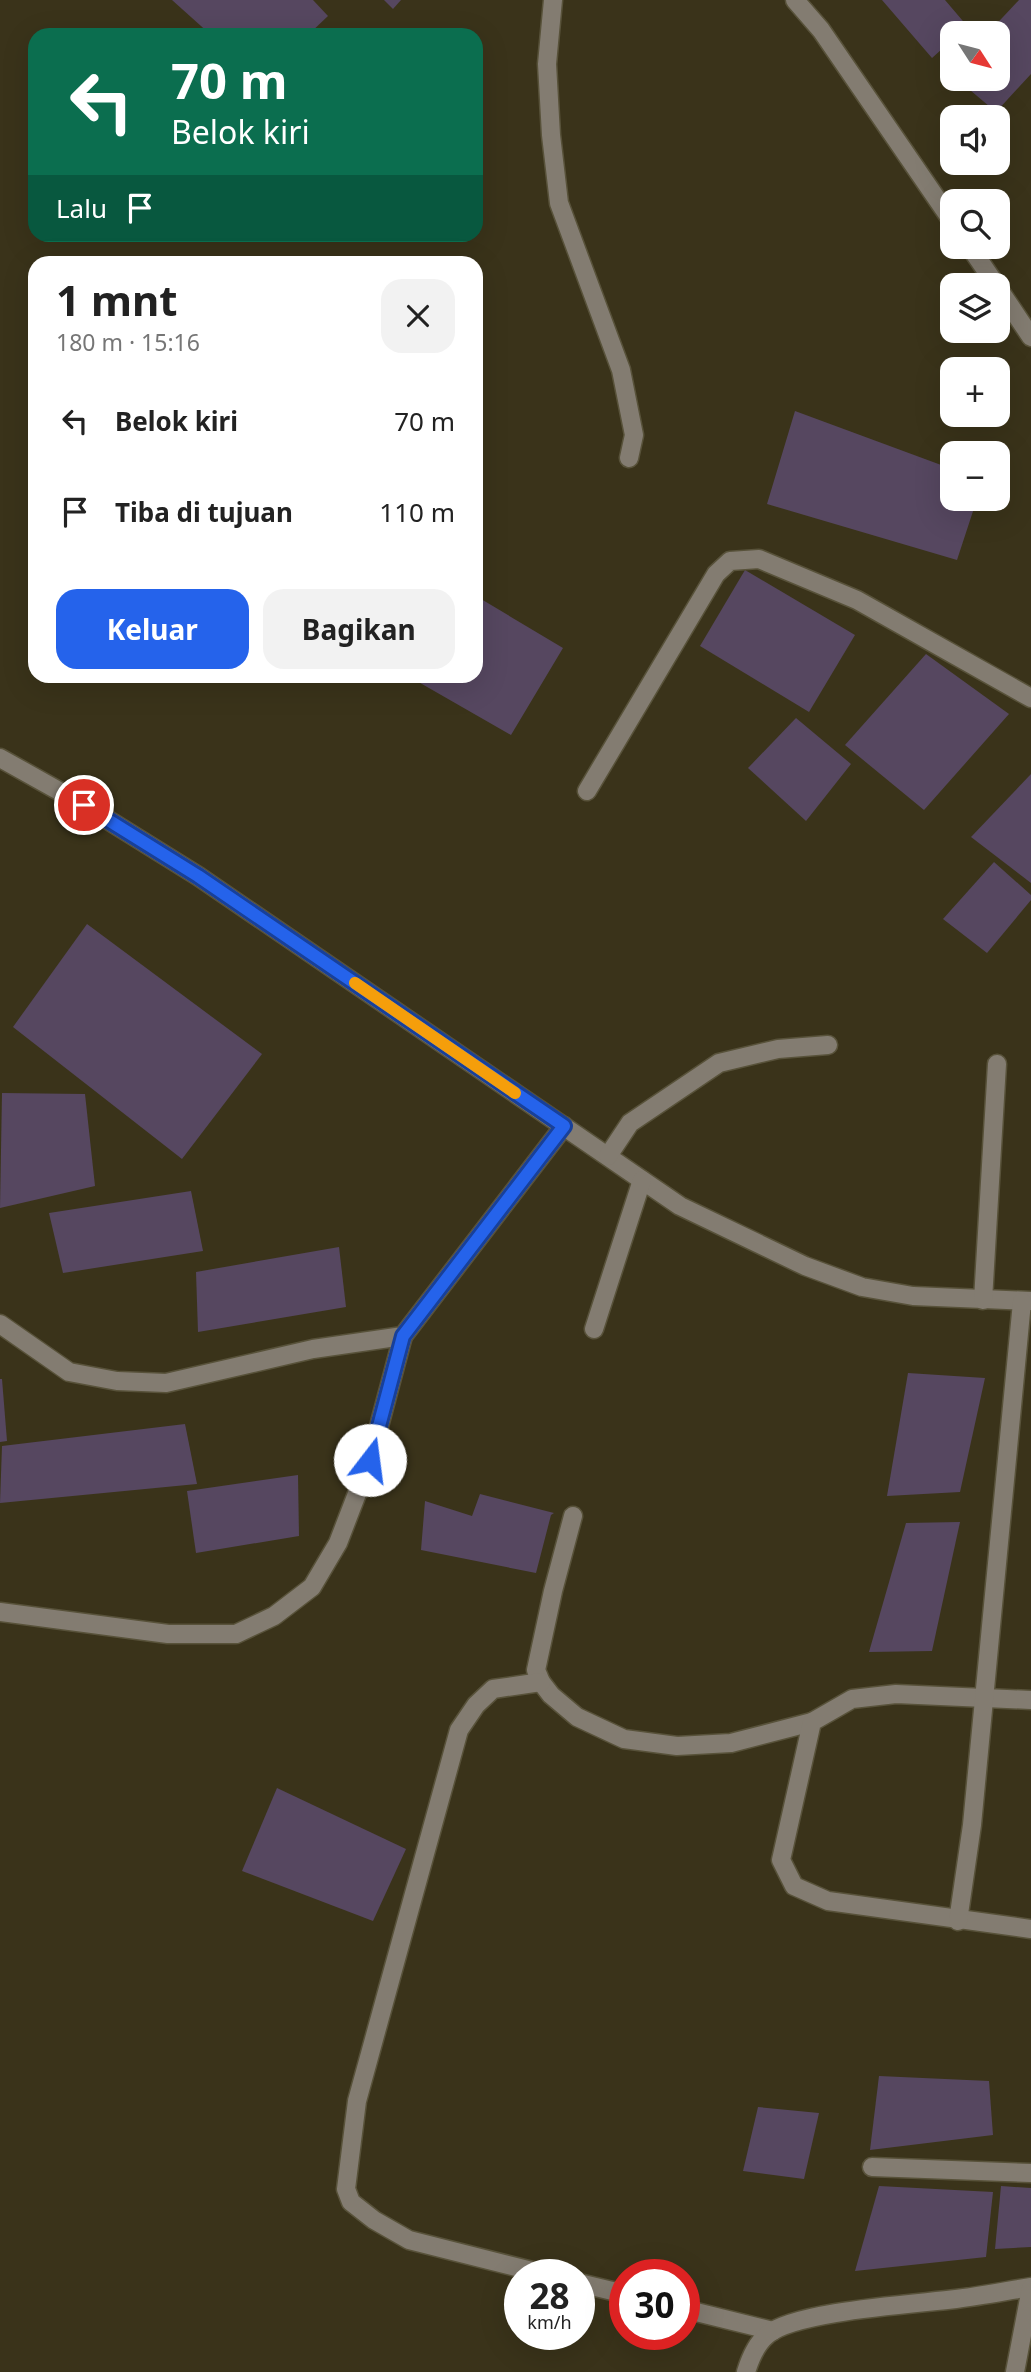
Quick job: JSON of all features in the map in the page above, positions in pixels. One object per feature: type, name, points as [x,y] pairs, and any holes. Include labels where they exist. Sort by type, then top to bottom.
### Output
[{"type":"street","points":[[553,0],[547,64],[559,204],[621,370],[634,435],[629,458]]},
{"type":"street","points":[[795,0],[821,30],[940,204]]},
{"type":"street","points":[[1010,306],[1031,337]]},
{"type":"street","points":[[586,791],[716,574],[730,561],[760,559],[857,600],[1031,698]]},
{"type":"street","points":[[0,758],[84,805],[198,876],[680,1206],[805,1265],[862,1287],[914,1296],[1026,1301],[972,1825],[958,1921]]},
{"type":"street","points":[[608,1156],[630,1123],[719,1063],[778,1049],[828,1045]]},
{"type":"street","points":[[982,1300],[997,1064]]},
{"type":"street","points":[[0,1612],[168,1634],[236,1634],[274,1616],[312,1587],[338,1543],[370,1460],[403,1336],[564,1126]]},
{"type":"street","points":[[594,1329],[642,1180]]},
{"type":"street","points":[[0,1324],[69,1373],[117,1381],[166,1383],[313,1349],[403,1336]]},
{"type":"street","points":[[573,1516],[536,1670],[551,1695],[577,1717],[624,1740],[677,1746],[731,1744],[811,1721],[852,1699],[896,1693],[1031,1699]]},
{"type":"street","points":[[504,2264],[409,2240],[374,2220],[351,2202],[346,2189],[357,2101],[459,1730],[476,1705],[493,1689],[541,1682]]},
{"type":"street","points":[[811,1721],[781,1860],[794,1886],[828,1901],[1031,1929]]},
{"type":"street","points":[[872,2167],[1031,2174]]},
{"type":"street","points":[[746,2372],[750,2358],[767,2335],[807,2317],[966,2298],[1031,2287],[1015,2372]]},
{"type":"street","points":[[700,2313],[773,2331]]},
{"type":"building","points":[[172,0],[313,0],[328,16],[315,28],[203,28]]},
{"type":"building","points":[[384,0],[401,0],[393,9]]},
{"type":"building","points":[[882,0],[945,0],[963,21],[940,21],[940,51],[932,58]]},
{"type":"building","points":[[1019,0],[1031,0],[1031,74],[1002,105],[988,105],[971,91],[1010,91],[1010,21],[999,21]]},
{"type":"building","points":[[795,411],[940,465],[940,511],[973,511],[957,560],[767,504]]},
{"type":"building","points":[[745,570],[855,635],[809,712],[700,646]]},
{"type":"building","points":[[483,600],[563,648],[511,735],[420,683],[483,683]]},
{"type":"building","points":[[926,654],[1009,714],[924,810],[845,745]]},
{"type":"building","points":[[796,718],[851,764],[806,821],[748,768]]},
{"type":"building","points":[[1031,774],[1031,883],[971,837]]},
{"type":"building","points":[[994,862],[1031,895],[1031,900],[987,953],[943,919]]},
{"type":"building","points":[[87,924],[262,1054],[182,1159],[13,1027]]},
{"type":"building","points":[[2,1093],[85,1094],[95,1186],[0,1208]]},
{"type":"building","points":[[191,1191],[203,1251],[63,1273],[49,1213]]},
{"type":"building","points":[[339,1247],[346,1307],[198,1332],[196,1272]]},
{"type":"building","points":[[908,1373],[985,1378],[960,1492],[887,1496]]},
{"type":"building","points":[[0,1379],[7,1441],[0,1442]]},
{"type":"building","points":[[185,1424],[197,1484],[0,1503],[2,1446]]},
{"type":"building","points":[[298,1475],[299,1536],[196,1553],[187,1491]]},
{"type":"building","points":[[480,1494],[554,1513],[551,1515],[536,1573],[421,1550],[425,1501],[472,1516]]},
{"type":"building","points":[[960,1522],[932,1651],[869,1652],[906,1523]]},
{"type":"building","points":[[277,1788],[406,1849],[373,1921],[242,1871]]},
{"type":"building","points":[[879,2076],[989,2081],[993,2135],[870,2150]]},
{"type":"building","points":[[758,2107],[819,2113],[804,2179],[743,2171]]},
{"type":"building","points":[[879,2186],[993,2192],[986,2257],[855,2271]]},
{"type":"building","points":[[1001,2186],[1031,2188],[1031,2247],[995,2249]]},
{"type":"slow traffic","points":[[355,983],[515,1093]]},
{"type":"route","points":[[84,805],[198,876],[564,1126],[403,1336],[370,1460]]}]
